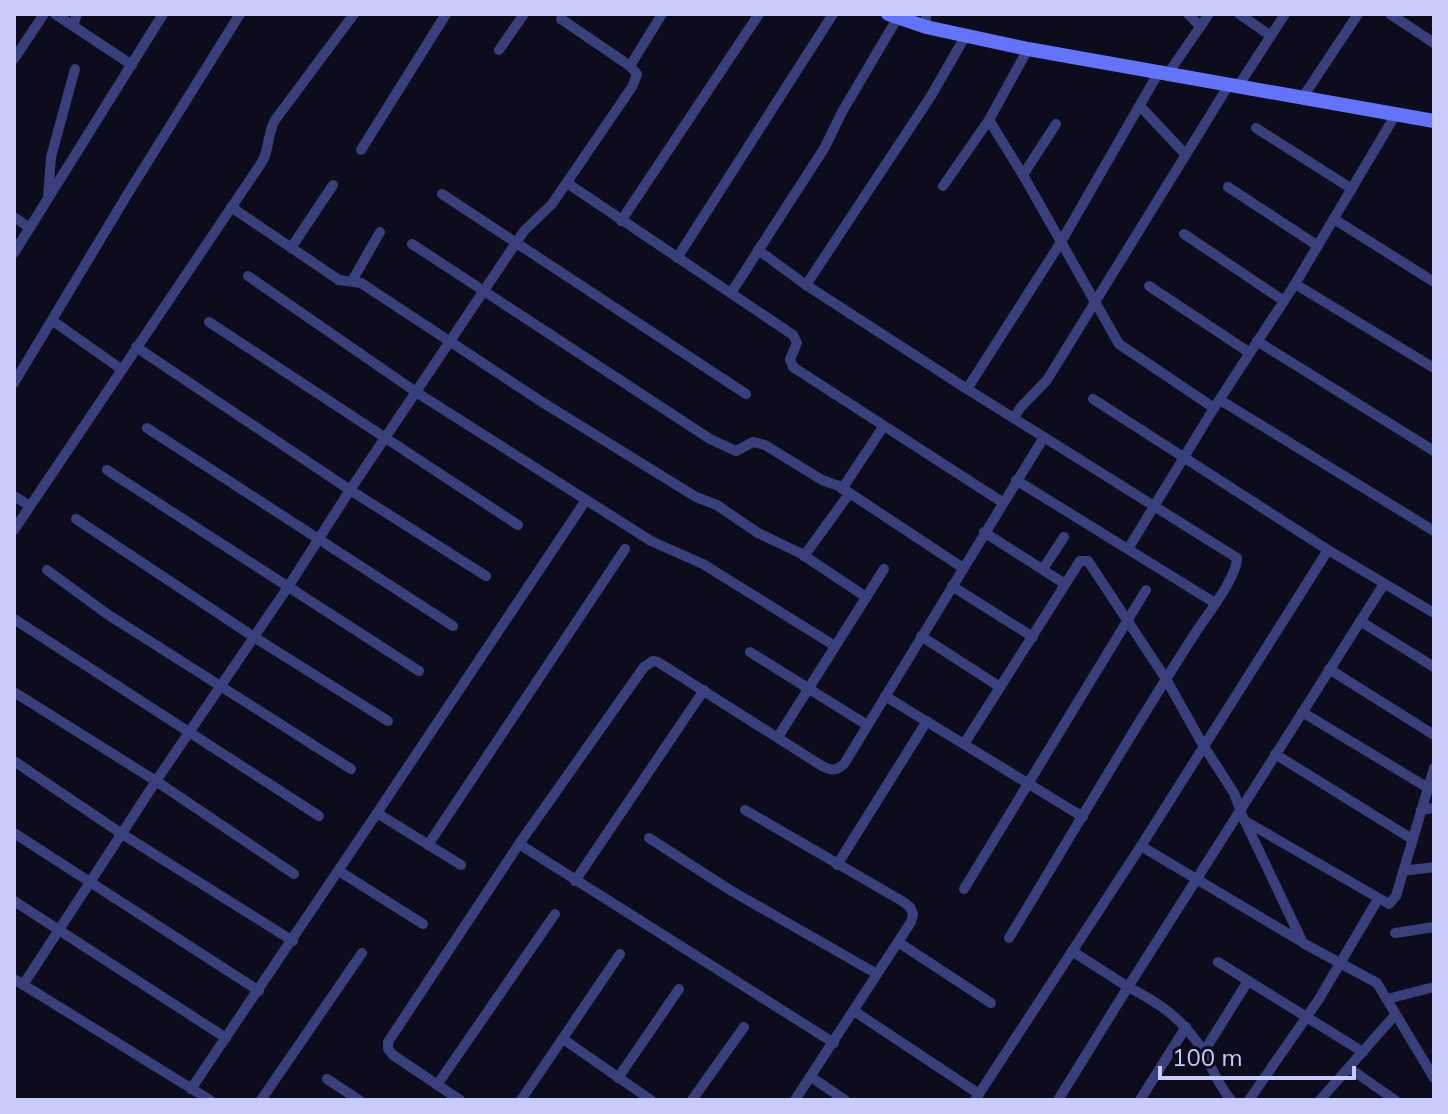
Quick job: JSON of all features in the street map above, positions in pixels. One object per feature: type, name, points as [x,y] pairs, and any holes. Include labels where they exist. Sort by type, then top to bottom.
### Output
[{"type":"street","points":[[14,59],[44,14]]},
{"type":"street","points":[[55,14],[132,65]]},
{"type":"street","points":[[73,26],[77,14]]},
{"type":"street","points":[[14,253],[163,14]]},
{"type":"street","points":[[14,383],[240,14]]},
{"type":"street","points":[[14,530],[265,156],[269,131],[275,120],[354,14]]},
{"type":"street","points":[[361,150],[446,14]]},
{"type":"street","points":[[499,50],[524,14]]},
{"type":"street","points":[[630,66],[662,14]]},
{"type":"street","points":[[621,221],[759,14]]},
{"type":"street","points":[[677,258],[833,14]]},
{"type":"street","points":[[1188,14],[1200,26]]},
{"type":"street","points":[[967,389],[1061,242],[1140,106],[1209,14]]},
{"type":"street","points":[[1239,14],[1271,36]]},
{"type":"street","points":[[1014,418],[1020,408],[1043,387],[1186,155],[1285,14]]},
{"type":"street","points":[[1303,97],[1358,14]]},
{"type":"street","points":[[1390,14],[1434,43]]},
{"type":"street","points":[[731,293],[825,147],[893,16],[926,20],[966,35],[1028,49],[1434,121]]},
{"type":"street","points":[[210,1100],[19,982],[90,883],[529,224],[546,211],[567,183],[636,81],[637,74],[630,66],[561,19]]},
{"type":"street","points":[[806,285],[922,109],[966,35]]},
{"type":"street","points":[[943,186],[989,120],[1028,49]]},
{"type":"street","points":[[48,199],[51,157],[75,69]]},
{"type":"street","points":[[1140,106],[1186,155]]},
{"type":"street","points":[[1128,549],[1295,284],[1396,114]]},
{"type":"street","points":[[989,120],[1113,335],[1127,351],[1434,531]]},
{"type":"street","points":[[1023,175],[1056,124]]},
{"type":"street","points":[[1256,128],[1352,189]]},
{"type":"street","points":[[567,183],[793,335],[797,343],[790,359],[793,367],[1002,502]]},
{"type":"street","points":[[291,248],[333,185]]},
{"type":"street","points":[[1228,187],[1318,246]]},
{"type":"street","points":[[442,194],[746,394]]},
{"type":"street","points":[[231,207],[339,280],[361,283],[679,488],[717,505],[866,597]]},
{"type":"street","points":[[14,217],[30,228]]},
{"type":"street","points":[[1334,219],[1434,282]]},
{"type":"street","points":[[352,281],[380,232]]},
{"type":"street","points":[[1184,234],[1284,301]]},
{"type":"street","points":[[412,244],[710,439],[736,451],[753,442],[765,445],[845,491],[963,568]]},
{"type":"street","points":[[758,250],[806,285],[967,389],[1237,558],[1235,569],[1215,603],[1009,938]]},
{"type":"street","points":[[248,276],[416,392],[651,541],[703,564],[835,646]]},
{"type":"street","points":[[1295,284],[1434,368]]},
{"type":"street","points":[[1149,286],[1250,353]]},
{"type":"street","points":[[53,321],[121,369]]},
{"type":"street","points":[[209,322],[518,525]]},
{"type":"street","points":[[1257,341],[1434,451]]},
{"type":"street","points":[[136,347],[350,490],[486,576]]},
{"type":"street","points":[[1093,399],[1328,550],[1434,613]]},
{"type":"street","points":[[804,556],[883,427]]},
{"type":"street","points":[[147,428],[453,626]]},
{"type":"street","points":[[460,1100],[393,1055],[388,1049],[388,1042],[519,844],[648,663],[658,662],[831,771],[837,770],[1044,437]]},
{"type":"street","points":[[107,470],[419,671]]},
{"type":"street","points":[[1016,480],[1215,603]]},
{"type":"street","points":[[14,496],[30,506]]},
{"type":"street","points":[[191,1089],[586,500]]},
{"type":"street","points":[[76,519],[388,721]]},
{"type":"street","points":[[984,532],[1065,584]]},
{"type":"street","points":[[1043,569],[1064,537]]},
{"type":"street","points":[[428,845],[625,549]]},
{"type":"street","points":[[854,1011],[977,1097],[1141,846],[1328,550]]},
{"type":"street","points":[[964,744],[1080,561],[1088,561],[1166,679],[1234,793],[1303,943]]},
{"type":"street","points":[[778,737],[884,569]]},
{"type":"street","points":[[47,570],[107,614],[351,769]]},
{"type":"street","points":[[1058,1100],[1196,877],[1384,584]]},
{"type":"street","points":[[952,586],[1033,637]]},
{"type":"street","points":[[964,889],[1146,590]]},
{"type":"street","points":[[14,619],[319,816]]},
{"type":"street","points":[[1360,621],[1434,667]]},
{"type":"street","points":[[921,636],[1000,687]]},
{"type":"street","points":[[750,652],[867,725]]},
{"type":"street","points":[[1329,669],[1434,735]]},
{"type":"street","points":[[575,881],[704,690]]},
{"type":"street","points":[[14,692],[156,781],[294,874]]},
{"type":"street","points":[[885,696],[1083,817]]},
{"type":"street","points":[[1302,712],[1428,788]]},
{"type":"street","points":[[837,865],[927,721]]},
{"type":"street","points":[[1275,754],[1412,839]]},
{"type":"street","points":[[14,761],[122,834],[293,941]]},
{"type":"street","points":[[1245,821],[1385,903],[1392,902],[1434,768]]},
{"type":"street","points":[[1421,810],[1434,808]]},
{"type":"street","points":[[745,810],[910,907],[913,914],[911,922],[795,1100]]},
{"type":"street","points":[[377,813],[461,865]]},
{"type":"street","points":[[14,833],[259,991]]},
{"type":"street","points":[[649,838],[730,890],[877,974]]},
{"type":"street","points":[[519,844],[834,1043]]},
{"type":"street","points":[[1141,846],[1303,943],[1377,983],[1434,1078]]},
{"type":"street","points":[[1403,871],[1434,867]]},
{"type":"street","points":[[339,871],[423,924]]},
{"type":"street","points":[[1249,1100],[1342,963],[1378,899]]},
{"type":"street","points":[[14,901],[226,1038]]},
{"type":"street","points":[[437,1085],[555,914]]},
{"type":"street","points":[[1395,933],[1434,927]]},
{"type":"street","points":[[898,942],[991,1003]]},
{"type":"street","points":[[1072,951],[1168,1010],[1186,1027],[1222,1090],[1231,1100]]},
{"type":"street","points":[[261,1100],[362,953]]},
{"type":"street","points":[[521,1100],[620,954]]},
{"type":"street","points":[[1218,962],[1363,1052]]},
{"type":"street","points":[[1203,1053],[1248,981]]},
{"type":"street","points":[[1387,999],[1434,987]]},
{"type":"street","points":[[618,1078],[679,989]]},
{"type":"street","points":[[1320,1100],[1395,1015]]},
{"type":"street","points":[[692,1100],[744,1027]]},
{"type":"street","points":[[1140,1100],[1186,1027]]},
{"type":"street","points":[[563,1039],[651,1100]]},
{"type":"street","points":[[1349,1068],[1395,1100]]},
{"type":"street","points":[[811,1077],[845,1100]]},
{"type":"street","points":[[327,1079],[359,1100]]}]
